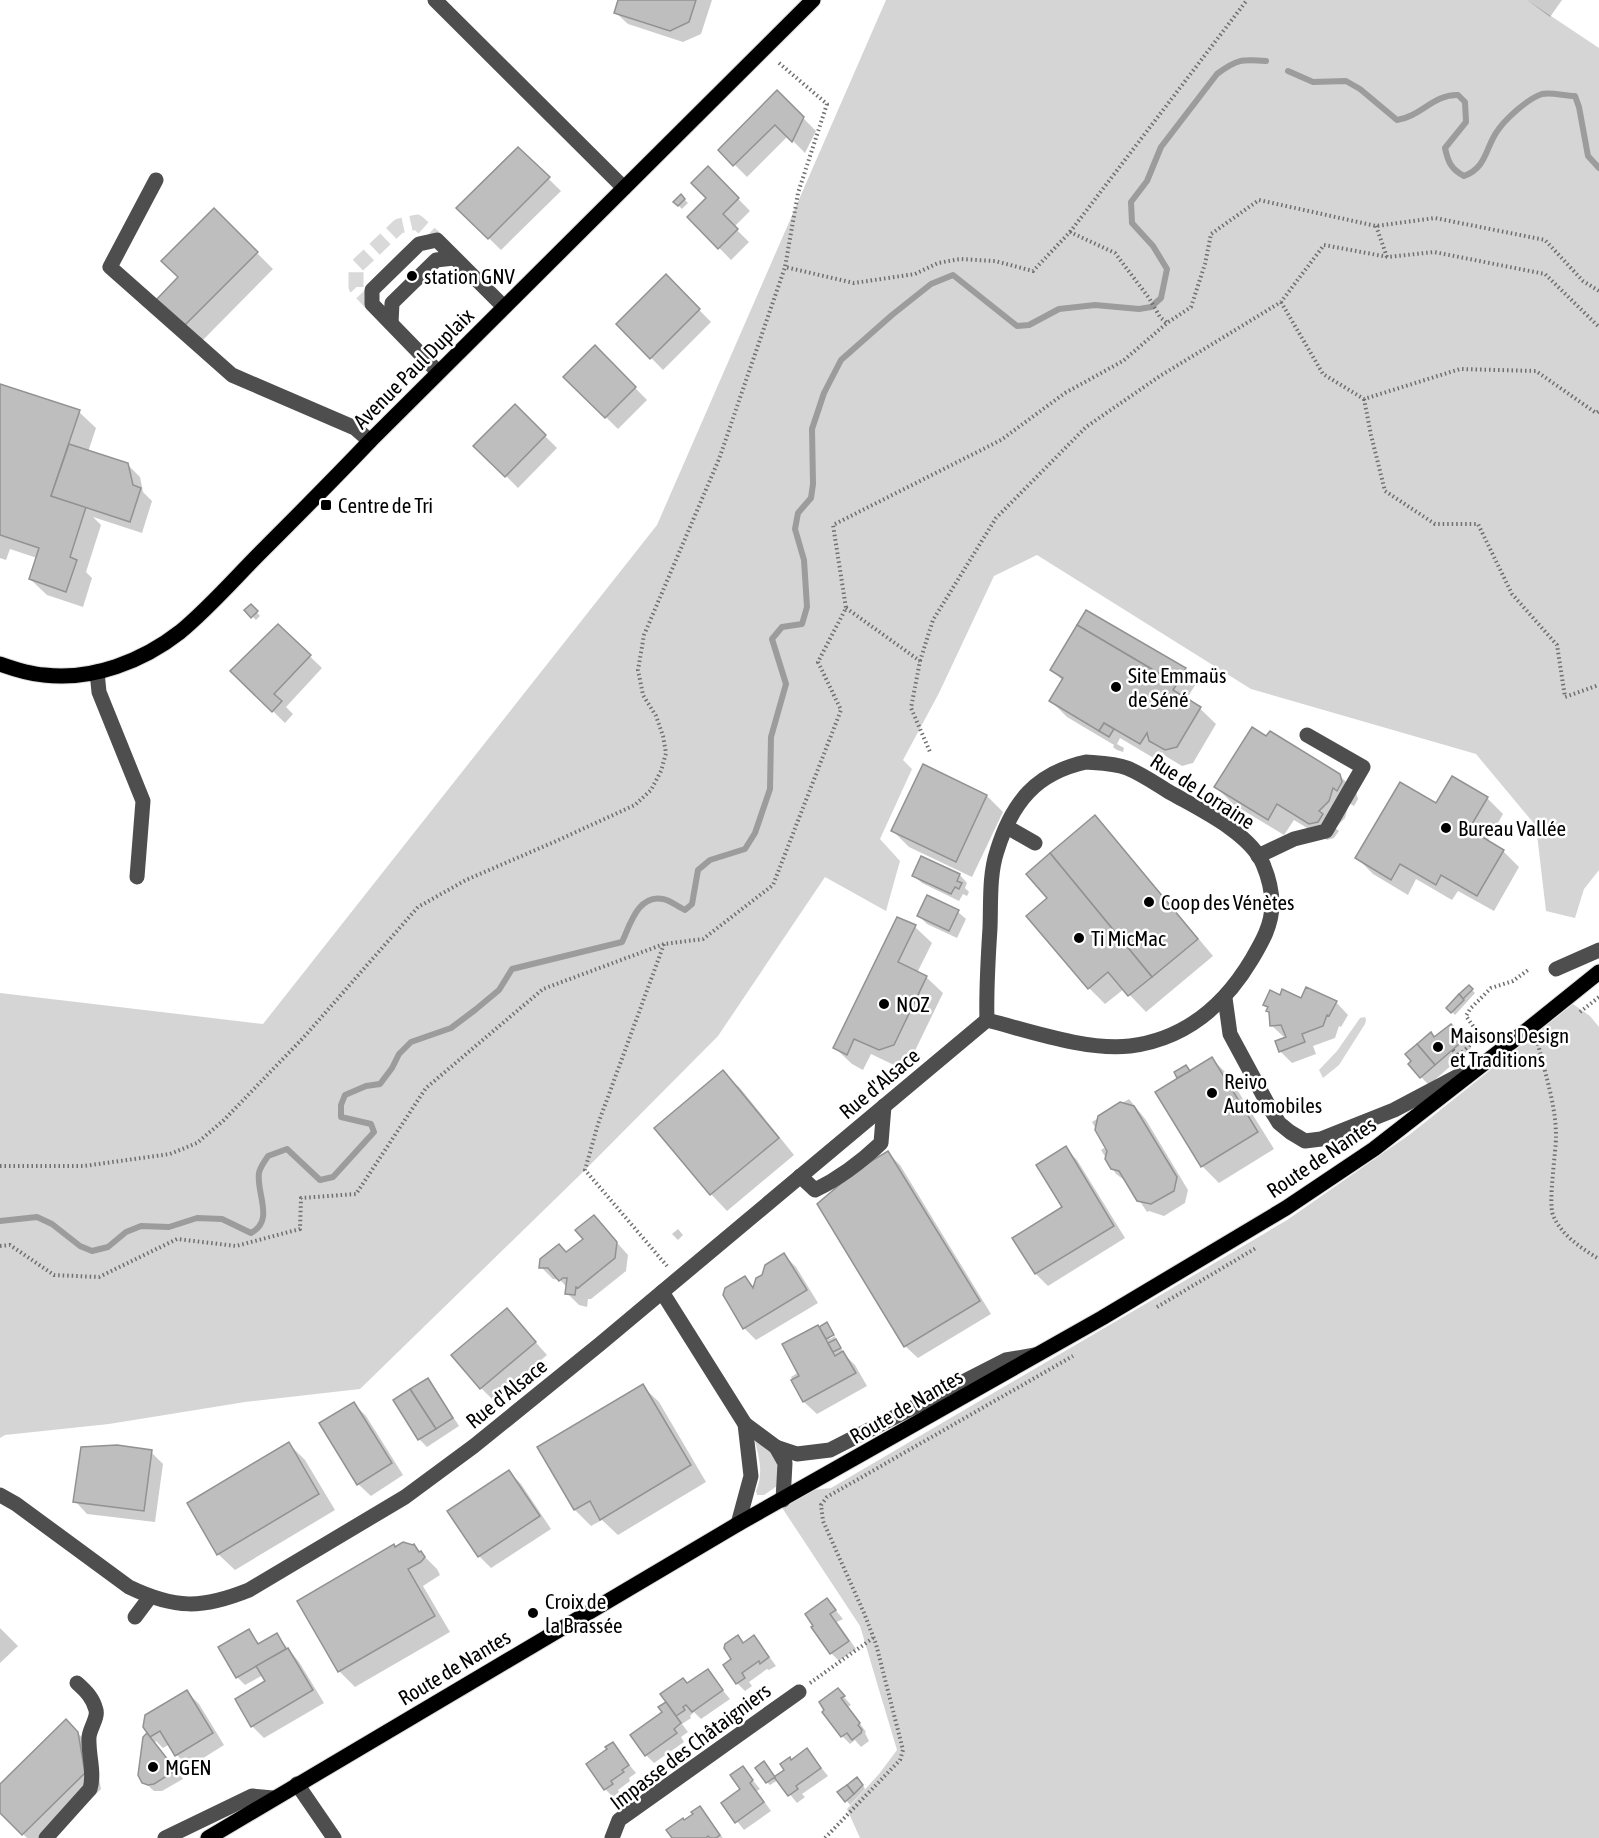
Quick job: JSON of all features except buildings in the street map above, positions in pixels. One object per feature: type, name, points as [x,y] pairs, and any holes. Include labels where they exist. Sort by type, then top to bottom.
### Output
[{"type":"main road","name":"Avenue Paul Duplaix","points":[[0,664],[21,671],[45,675],[97,672],[146,655],[181,631],[813,0]]},
{"type":"main road","name":"Route de Nantes","points":[[208,1838],[738,1524],[1102,1318],[1286,1208],[1374,1149],[1597,974]]},
{"type":"street","points":[[435,0],[624,189]]},
{"type":"street","points":[[156,180],[110,267],[232,375],[355,428],[369,441]]},
{"type":"street","points":[[438,372],[372,304],[372,290],[419,244],[437,240],[504,307]]},
{"type":"street","points":[[391,323],[392,303],[436,260],[454,258]]},
{"type":"street","points":[[97,672],[99,692],[143,801],[137,877]]},
{"type":"street","points":[[1258,856],[1294,839],[1326,831],[1363,767],[1307,735]]},
{"type":"street","name":"Rue de Lorraine","points":[[1086,762],[1126,767],[1213,818],[1241,837],[1258,856],[1266,873],[1272,904],[1269,924],[1262,942],[1225,998],[1184,1029],[1159,1039],[1130,1046],[1103,1046],[1068,1040],[987,1020],[986,992],[992,877],[997,851],[1012,815],[1028,792],[1044,777],[1066,767],[1086,762]]},
{"type":"street","points":[[1007,827],[1035,843]]},
{"type":"street","points":[[1557,969],[1599,951],[1597,974]]},
{"type":"street","points":[[1225,998],[1230,1034],[1271,1110],[1279,1123],[1305,1141],[1321,1139],[1394,1110],[1495,1055]]},
{"type":"street","name":"Rue d'Alsace","points":[[0,1495],[16,1504],[129,1587],[150,1597],[176,1604],[204,1604],[249,1590],[405,1497],[474,1446],[987,1020]]},
{"type":"street","points":[[800,1176],[814,1190],[825,1186],[869,1154],[881,1143],[884,1106]]},
{"type":"street","points":[[662,1292],[745,1424],[776,1447],[797,1454],[830,1450],[1006,1360],[1038,1354]]},
{"type":"street","points":[[738,1524],[751,1476],[745,1424]]},
{"type":"street","points":[[776,1447],[785,1463],[783,1500]]},
{"type":"street","points":[[135,1617],[150,1597]]},
{"type":"street","points":[[46,1838],[90,1789],[93,1779],[89,1752],[90,1734],[97,1712],[90,1695],[77,1683]]},
{"type":"street","name":"Impasse des Châtaigniers","points":[[612,1838],[619,1820],[799,1692]]},
{"type":"street","points":[[297,1784],[334,1838]]},
{"type":"street","points":[[165,1838],[252,1796],[273,1798]]},
{"type":"path","points":[[786,267],[854,283],[915,274],[938,263],[960,259],[995,261],[1033,271],[1070,232],[1247,0]]},
{"type":"path","points":[[0,1166],[84,1166],[170,1154],[196,1143],[224,1120],[304,1037],[418,907],[466,880],[635,805],[651,790],[662,771],[666,753],[656,716],[643,695],[638,670],[644,635],[719,459],[786,267],[798,193],[827,104],[778,63]]},
{"type":"path","points":[[0,1246],[10,1245],[54,1275],[99,1277],[177,1239],[236,1246],[300,1229],[301,1198],[356,1194],[426,1088],[543,989],[664,944],[703,939],[773,885],[841,710],[818,662],[846,608],[832,525],[1000,440],[1065,393],[1123,361],[1167,323],[1191,307],[1205,264],[1211,234],[1259,200],[1376,226],[1435,218],[1545,240],[1583,281],[1599,291]]},
{"type":"path","points":[[1376,226],[1388,257]]},
{"type":"path","points":[[1070,232],[1115,253],[1149,298],[1160,317],[1167,323]]},
{"type":"path","points":[[930,752],[911,708],[920,661],[933,620],[996,518],[1086,427],[1160,376],[1281,302],[1324,245],[1388,257],[1434,252],[1545,274],[1599,327]]},
{"type":"path","points":[[1281,302],[1323,374],[1364,399],[1385,491],[1435,524],[1478,524],[1512,594],[1557,645],[1565,697],[1599,685]]},
{"type":"path","points":[[1364,399],[1460,369],[1536,371],[1596,413],[1599,411]]},
{"type":"path","points":[[846,608],[920,661]]},
{"type":"path","points":[[664,944],[598,1124],[585,1170],[678,1278]]},
{"type":"path","points":[[1452,1050],[1458,1056],[1480,1036],[1466,1016],[1477,1002],[1491,988],[1513,981],[1528,970]]},
{"type":"path","points":[[1538,1044],[1549,1088],[1556,1134],[1551,1212],[1561,1228],[1576,1244],[1599,1259]]},
{"type":"path","points":[[825,1838],[851,1813],[902,1755],[893,1707],[873,1638],[823,1521],[821,1505],[827,1497]]},
{"type":"path","points":[[799,1692],[873,1638]]},
{"type":"shaded area","points":[[886,0],[1527,0],[1599,48],[1599,870],[1584,889],[1575,918],[1546,911],[1536,826],[1476,754],[1251,689],[1037,555],[994,576],[939,693],[903,760],[912,769],[880,839],[900,861],[886,911],[825,877],[718,1036],[585,1170],[360,1389],[245,1402],[109,1424],[5,1435],[0,1438],[0,993],[263,1024],[657,525]]},
{"type":"shaded area","points":[[1573,1004],[1590,1016],[1599,1027],[1599,1838],[860,1838],[847,1809],[897,1750],[860,1626],[773,1494],[831,1488],[1287,1220],[1409,1135]]},
{"type":"shaded area","points":[[1365,1017],[1365,1024],[1339,1065],[1323,1078],[1319,1070],[1337,1051],[1360,1018]]},
{"type":"shaded area","points":[[754,1438],[772,1453],[777,1462],[777,1486],[764,1495],[757,1495],[756,1491],[760,1471]]},
{"type":"waterway","points":[[0,1221],[37,1217],[52,1224],[80,1246],[92,1251],[108,1247],[126,1232],[141,1226],[169,1227],[197,1218],[222,1219],[251,1233],[262,1221],[263,1206],[259,1173],[268,1156],[287,1149],[320,1180],[333,1177],[374,1132],[371,1124],[341,1117],[341,1105],[345,1095],[366,1086],[380,1084],[399,1054],[411,1042],[451,1028],[499,990],[512,969],[622,942],[636,912],[647,901],[663,899],[685,910],[692,904],[698,870],[710,860],[745,849],[755,833],[770,789],[771,737],[786,684],[772,639],[782,627],[802,624],[807,607],[804,560],[795,529],[798,513],[811,498],[812,429],[824,393],[841,360],[931,284],[953,275],[1017,326],[1029,325],[1059,309],[1095,305],[1139,309],[1151,307],[1161,298],[1167,269],[1153,246],[1132,223],[1131,202],[1147,181],[1161,147],[1217,74],[1240,61],[1266,61]]},
{"type":"waterway","points":[[1288,71],[1313,82],[1346,81],[1360,89],[1397,120],[1413,115],[1442,98],[1458,95],[1465,102],[1466,122],[1445,148],[1451,165],[1464,176],[1477,168],[1500,128],[1523,105],[1542,94],[1575,96],[1588,156],[1599,168]]},
{"type":"tunnel","points":[[372,304],[356,287],[356,267],[399,226],[417,222],[437,240]]},
{"type":"place","name":"station GNV","points":[[412,276]]},
{"type":"place","name":"Centre de Tri","points":[[326,505]]},
{"type":"place","name":"Site Emmaüs de Séné","points":[[1116,687]]},
{"type":"place","name":"Bureau Vallée","points":[[1446,828]]},
{"type":"place","name":"Coop des Vénètes","points":[[1149,902]]},
{"type":"place","name":"Ti MicMac","points":[[1079,938]]},
{"type":"place","name":"NOZ","points":[[884,1004]]},
{"type":"place","name":"Maisons Design et Traditions","points":[[1438,1047]]},
{"type":"place","name":"Reivo Automobiles","points":[[1212,1093]]},
{"type":"place","name":"Croix de la Brassée","points":[[533,1613]]},
{"type":"place","name":"MGEN","points":[[153,1767]]}]
